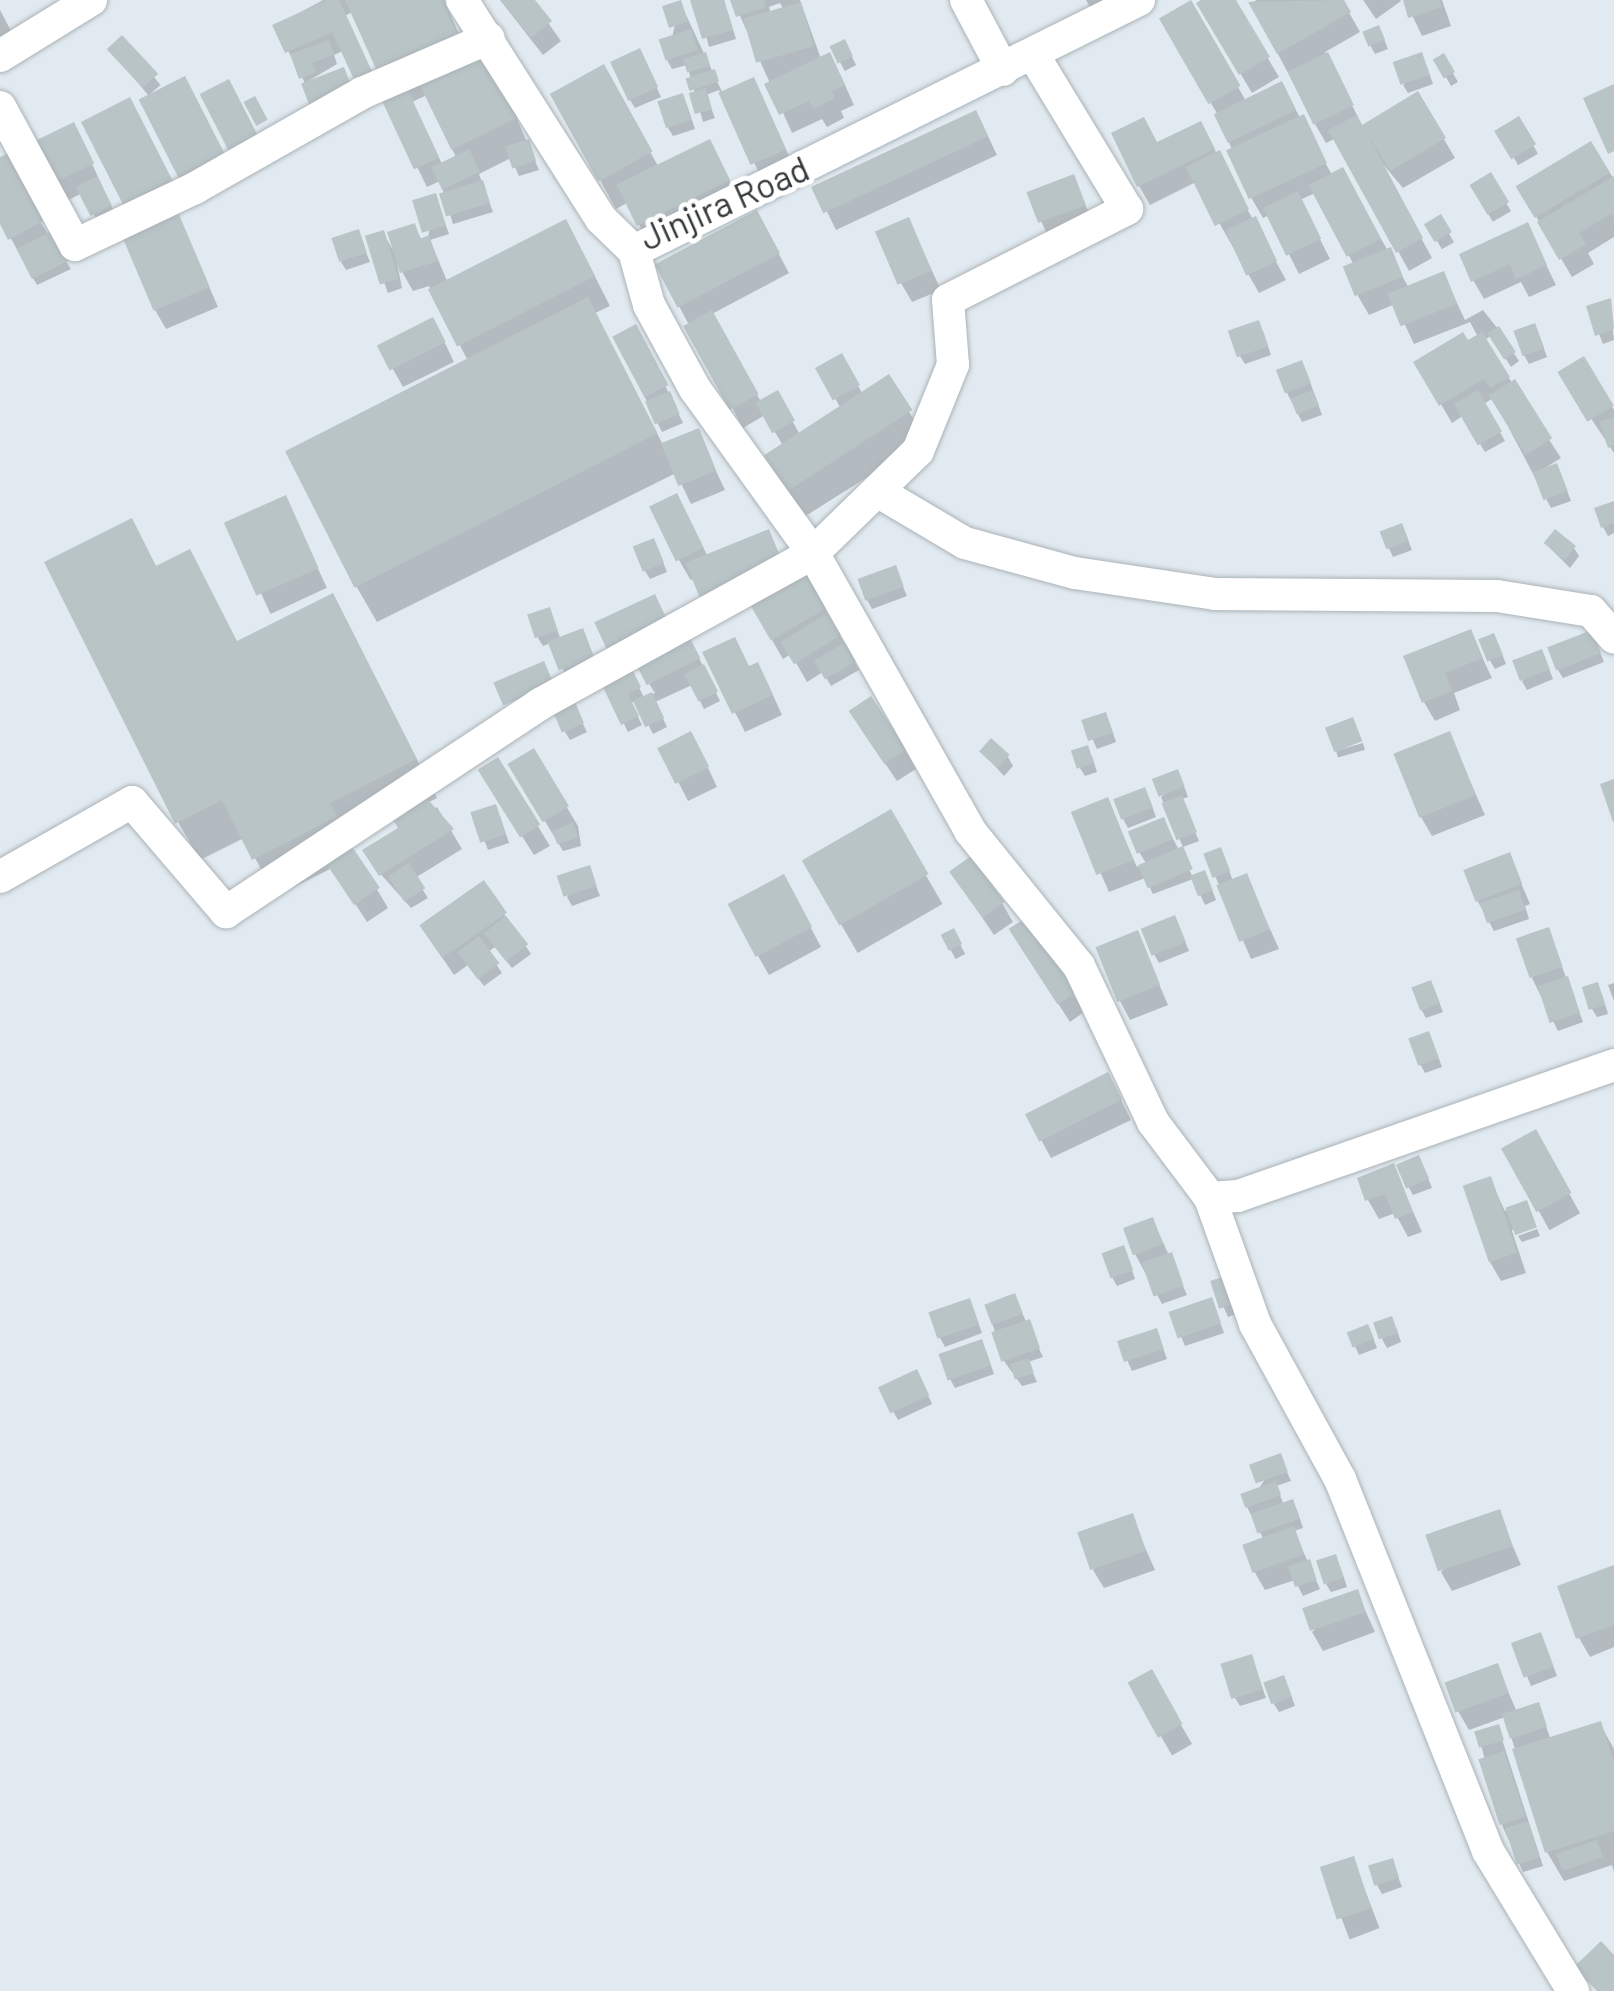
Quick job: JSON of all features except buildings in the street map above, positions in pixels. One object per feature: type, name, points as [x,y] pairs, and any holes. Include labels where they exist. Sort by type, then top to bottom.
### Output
[{"type":"street","points":[[0,56],[91,0]]},
{"type":"street","name":"Jinjira Road","points":[[462,0],[601,218],[634,251],[1034,56],[1138,0]]},
{"type":"street","points":[[966,0],[1003,70]]},
{"type":"street","points":[[0,106],[75,245],[195,188],[362,93],[489,38]]},
{"type":"street","points":[[0,876],[132,802],[226,912],[540,704],[813,553],[918,451],[953,365],[948,300],[1126,209],[1034,56]]},
{"type":"street","points":[[634,251],[649,305],[694,388],[813,553],[970,831],[1079,966],[1153,1122],[1210,1198],[1254,1324],[1340,1479],[1488,1851],[1573,1991]]},
{"type":"street","points":[[877,491],[965,543],[1075,573],[1216,594],[1498,596],[1591,610],[1614,637]]},
{"type":"street","points":[[1210,1198],[1238,1196],[1614,1065]]}]
